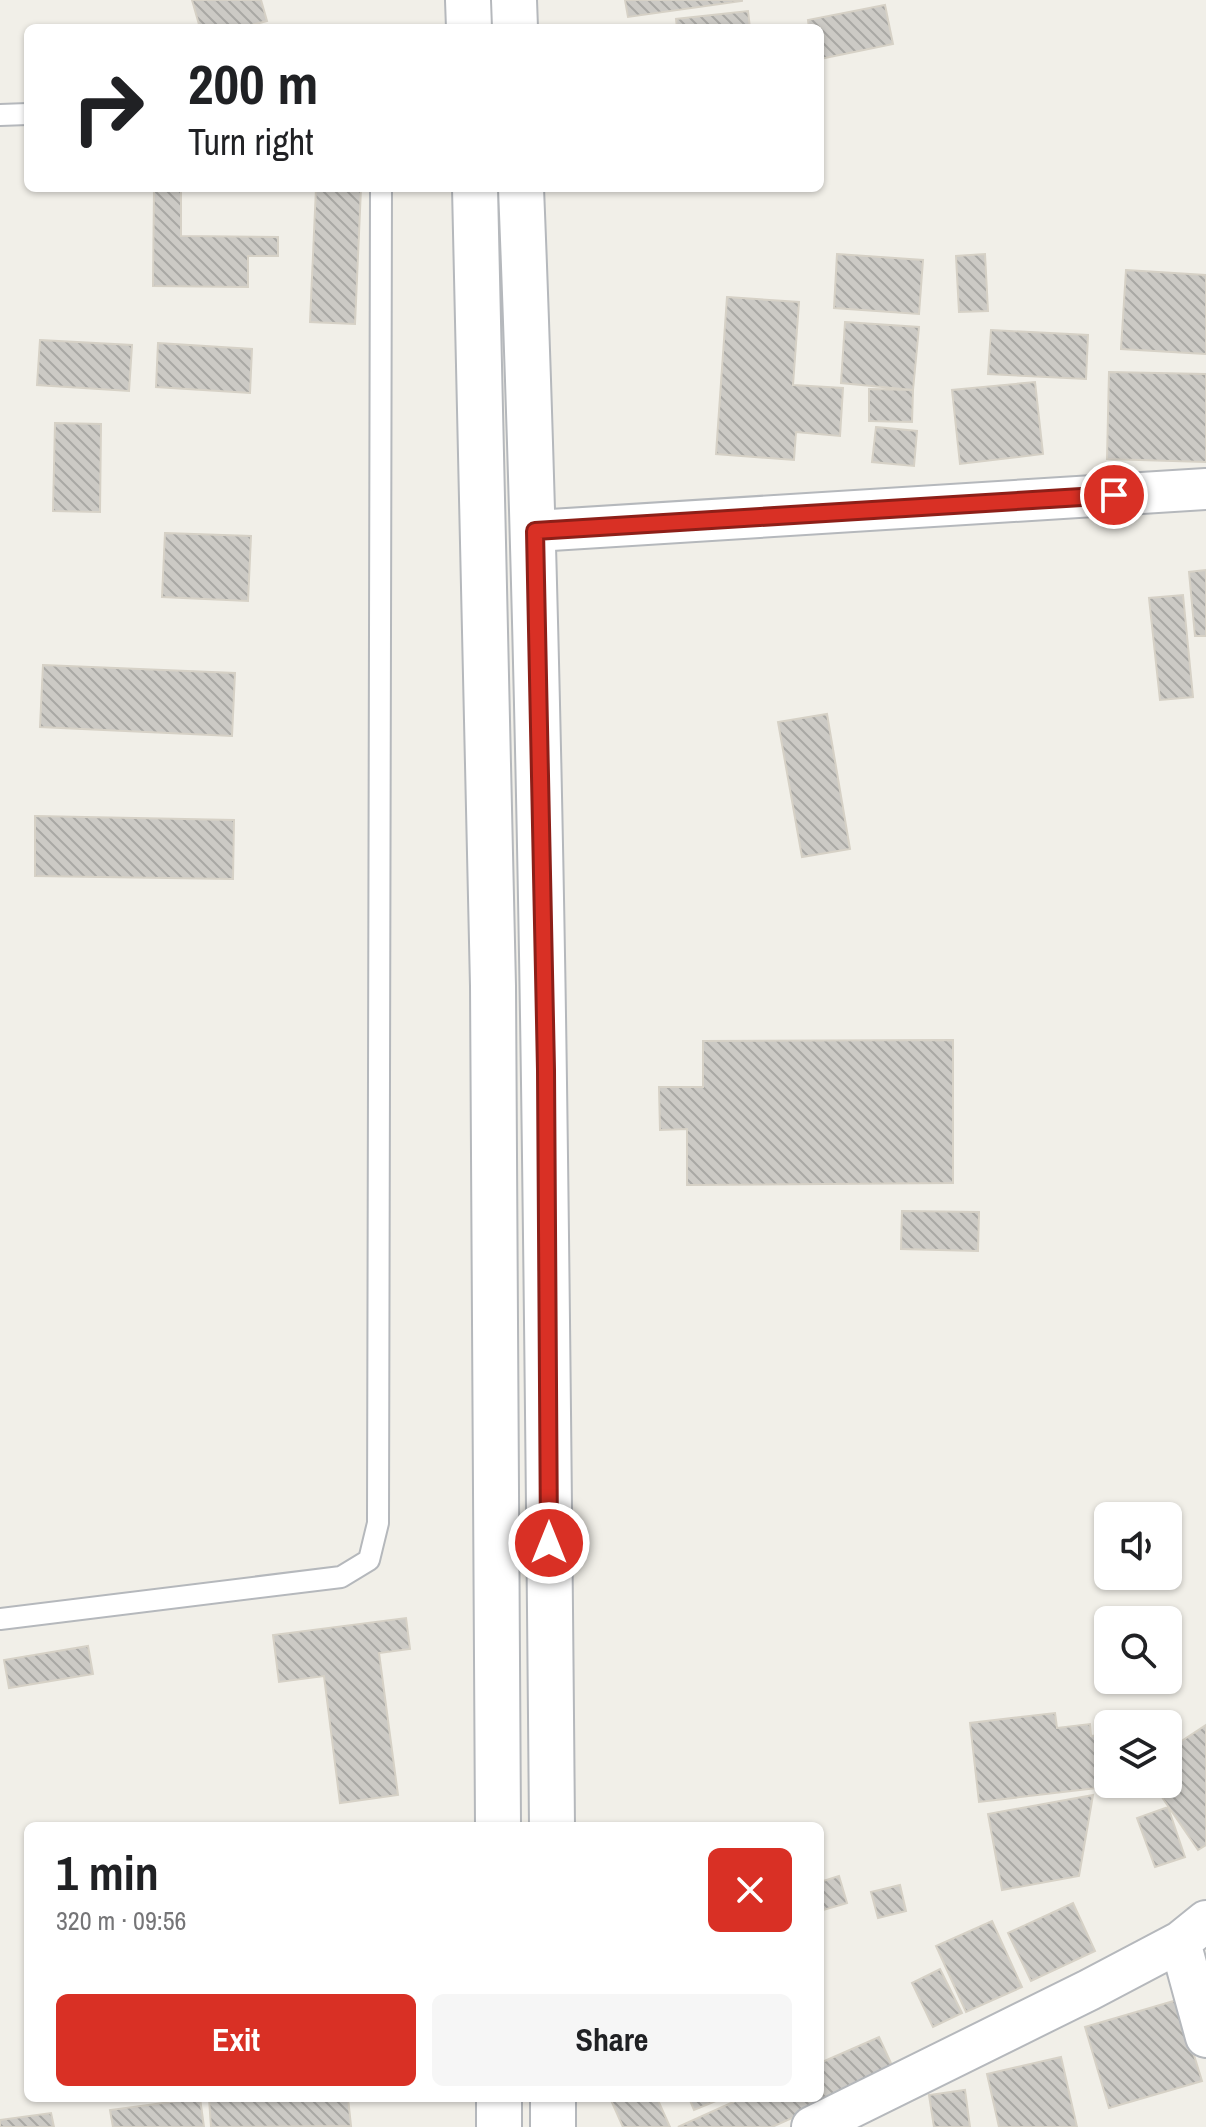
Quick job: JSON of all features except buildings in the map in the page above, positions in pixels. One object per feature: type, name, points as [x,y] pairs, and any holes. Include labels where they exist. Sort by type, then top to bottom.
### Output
[{"type":"street","points":[[468,0],[469,24]]},
{"type":"street","points":[[514,0],[515,24]]},
{"type":"street","points":[[475,192],[493,986],[498,1822]]},
{"type":"street","points":[[521,192],[535,531],[546,1070],[552,1822]]},
{"type":"street","points":[[535,531],[1206,489]]},
{"type":"street","points":[[812,2127],[1193,1931],[1206,2037]]},
{"type":"street","points":[[499,2102],[499,2127]]},
{"type":"street","points":[[553,2102],[553,2127]]},
{"type":"lane","points":[[0,115],[24,114]]},
{"type":"lane","points":[[0,1619],[341,1577],[369,1560],[378,1523],[381,192]]},
{"type":"route","points":[[549,1543],[546,1070],[535,531],[1114,495]]}]
